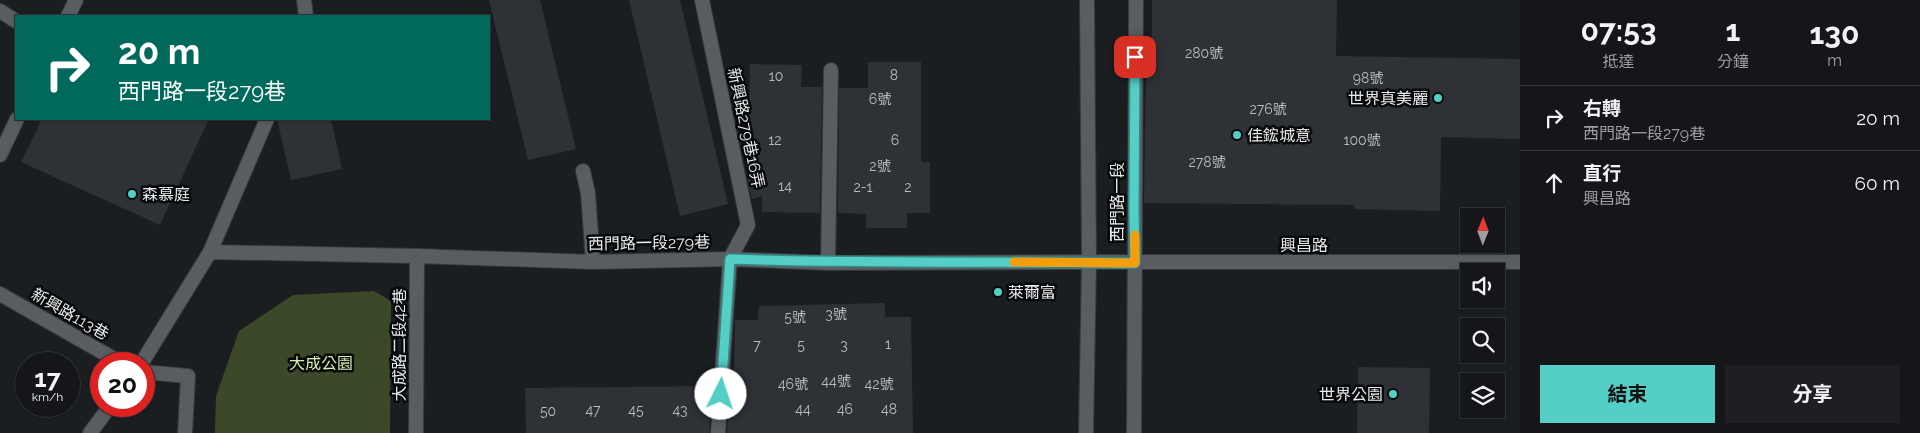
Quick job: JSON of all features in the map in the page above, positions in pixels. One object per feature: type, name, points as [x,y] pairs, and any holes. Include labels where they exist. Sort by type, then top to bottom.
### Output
[{"type":"street","points":[[68,15],[76,0]]},
{"type":"street","points":[[304,0],[306,15]]},
{"type":"street","name":"新興路279巷16弄","points":[[702,0],[748,224],[730,259]]},
{"type":"street","name":"西門路一段","points":[[1086,433],[1088,262],[1087,0]]},
{"type":"street","name":"西門路一段","points":[[1134,433],[1136,0]]},
{"type":"street","points":[[0,11],[15,20]]},
{"type":"street","points":[[828,263],[831,70]]},
{"type":"street","points":[[0,155],[17,120]]},
{"type":"street","points":[[148,352],[210,252],[267,120]]},
{"type":"street","points":[[583,170],[588,193],[593,262]]},
{"type":"street","name":"西門路一段279巷","points":[[210,252],[593,262],[730,259],[828,263],[1088,262]]},
{"type":"street","name":"大成路二段42巷","points":[[416,433],[417,256]]},
{"type":"street","points":[[718,433],[730,259]]},
{"type":"street","name":"興昌路","points":[[1088,262],[1520,262]]},
{"type":"street","name":"新興路113巷","points":[[0,294],[102,352]]},
{"type":"street","points":[[155,373],[188,376],[185,433]]},
{"type":"street","points":[[90,433],[102,417]]},
{"type":"green space","name":"大成公園","points":[[374,291],[391,301],[390,433],[215,433],[216,396],[239,331],[293,295]]},
{"type":"building","points":[[489,0],[540,0],[576,149],[528,160]]},
{"type":"building","points":[[629,0],[680,0],[728,204],[680,216]]},
{"type":"building","points":[[1152,0],[1337,0],[1336,56],[1520,59],[1520,139],[1441,137],[1440,211],[1354,209],[1354,205],[1144,203],[1146,65],[1152,65]]},
{"type":"building","points":[[868,62],[921,62],[921,162],[930,162],[930,213],[907,213],[907,228],[866,228],[866,214],[838,213],[839,88],[868,88]]},
{"type":"building","points":[[750,64],[802,65],[801,87],[822,87],[820,213],[762,212],[762,196],[752,199],[748,183]]},
{"type":"building","name":"森慕庭","points":[[42,120],[209,120],[160,225],[21,162]]},
{"type":"building","points":[[277,120],[331,120],[342,169],[291,180]]},
{"type":"building","points":[[885,303],[885,317],[911,317],[913,433],[727,433],[730,386],[734,386],[735,320],[758,320],[759,306]]},
{"type":"building","name":"世界公園","points":[[1358,367],[1430,368],[1429,433],[1357,433]]},
{"type":"building","points":[[712,386],[709,433],[526,433],[525,388]]},
{"type":"slow traffic","points":[[1014,262],[1135,263],[1135,235]]},
{"type":"place","name":"世界真美麗","points":[[1438,98]]},
{"type":"place","name":"佳鋐城意","points":[[1237,135]]},
{"type":"place","name":"森慕庭","points":[[132,194]]},
{"type":"place","name":"萊爾富","points":[[998,292]]},
{"type":"place","name":"世界公園","points":[[1393,394]]},
{"type":"route","points":[[721,394],[730,259],[828,263],[1135,263],[1135,57]]}]
